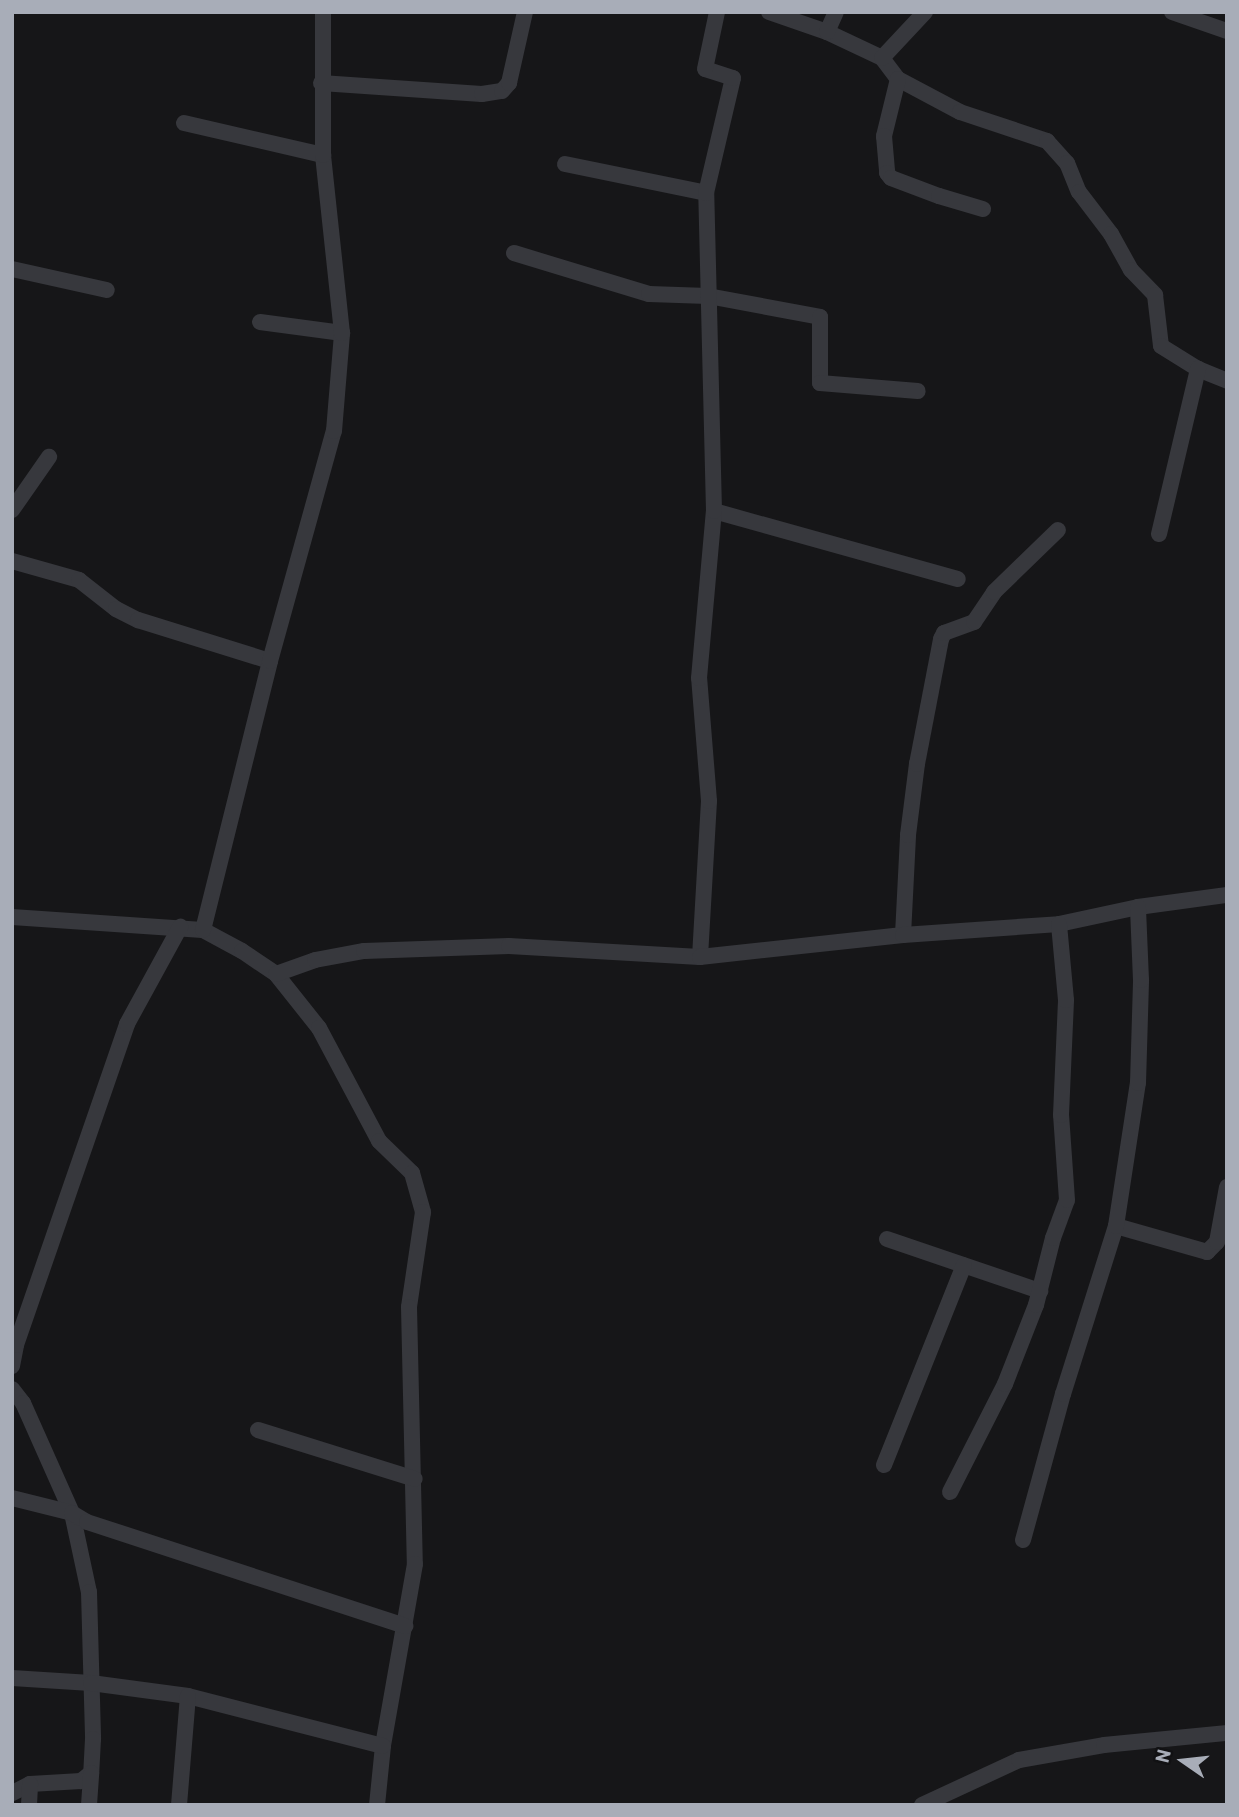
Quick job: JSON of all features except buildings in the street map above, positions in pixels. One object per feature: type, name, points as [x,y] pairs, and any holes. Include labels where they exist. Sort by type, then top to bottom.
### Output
[{"type":"street","points":[[203,930],[270,661],[334,431],[342,333],[323,155],[323,12]]},
{"type":"street","points":[[321,83],[482,94],[502,91],[509,83],[525,12]]},
{"type":"street","points":[[700,957],[709,801],[699,678],[714,511],[706,192],[733,78],[705,69],[717,12]]},
{"type":"street","points":[[769,12],[827,32],[882,58],[898,79],[960,112],[1047,141],[1067,163],[1079,192],[1111,234],[1131,270],[1155,295],[1161,346],[1198,369],[1227,382]]},
{"type":"street","points":[[827,32],[836,12]]},
{"type":"street","points":[[882,58],[925,12]]},
{"type":"street","points":[[1172,12],[1227,31]]},
{"type":"street","points":[[898,79],[884,136],[887,173],[891,178],[939,197],[984,209]]},
{"type":"street","points":[[184,123],[323,155]]},
{"type":"street","points":[[565,164],[706,192]]},
{"type":"street","points":[[514,253],[649,294],[708,296],[822,317],[819,381],[822,384],[918,391]]},
{"type":"street","points":[[12,270],[107,290]]},
{"type":"street","points":[[260,322],[342,333]]},
{"type":"street","points":[[1159,534],[1198,369]]},
{"type":"street","points":[[12,510],[49,457]]},
{"type":"street","points":[[714,511],[958,579]]},
{"type":"street","points":[[903,935],[908,835],[917,764],[941,639],[944,633],[974,622],[994,592],[1058,530]]},
{"type":"street","points":[[12,561],[79,580],[116,609],[138,620],[270,661]]},
{"type":"street","points":[[276,974],[314,960],[364,951],[509,946],[700,957],[903,935],[1059,924],[1138,907],[1227,895]]},
{"type":"street","points":[[1023,1540],[1063,1394],[1116,1226],[1138,1083],[1141,980],[1138,907]]},
{"type":"street","points":[[12,917],[203,930],[242,951],[276,974],[319,1028],[379,1141],[412,1173],[423,1212],[409,1307],[415,1564],[383,1746],[377,1805]]},
{"type":"street","points":[[950,1492],[1005,1384],[1040,1291],[1053,1238],[1067,1200],[1061,1115],[1066,1000],[1059,924]]},
{"type":"street","points":[[12,1366],[16,1345],[127,1024],[180,927]]},
{"type":"street","points":[[1116,1226],[1207,1252],[1217,1242],[1227,1187]]},
{"type":"street","points":[[887,1239],[1040,1291]]},
{"type":"street","points":[[884,1465],[964,1265]]},
{"type":"street","points":[[12,1389],[23,1403],[72,1513],[89,1592],[89,1805]]},
{"type":"street","points":[[258,1430],[415,1479]]},
{"type":"street","points":[[12,1498],[72,1513],[87,1522],[405,1626]]},
{"type":"street","points":[[12,1678],[188,1696],[383,1746]]},
{"type":"street","points":[[179,1805],[188,1696]]},
{"type":"street","points":[[922,1805],[1020,1760],[1104,1745],[1227,1733]]},
{"type":"street","points":[[12,1793],[30,1784],[81,1781],[91,1773]]},
{"type":"street","points":[[29,1805],[30,1784]]}]
